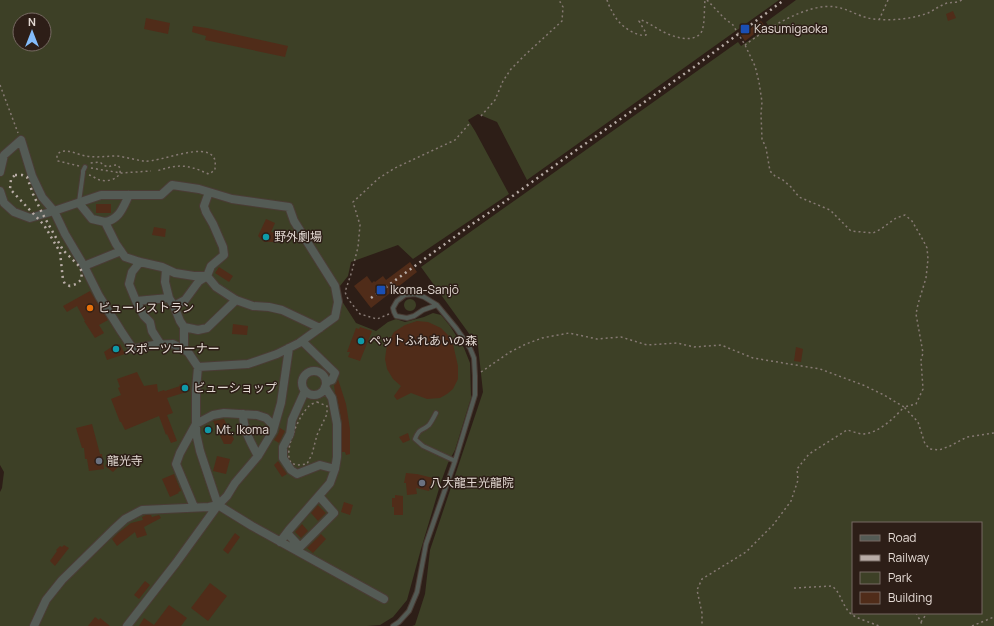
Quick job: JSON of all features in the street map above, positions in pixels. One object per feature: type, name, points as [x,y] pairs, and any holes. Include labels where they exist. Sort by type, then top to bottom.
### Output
[{"type":"street","points":[[0,172],[4,155],[21,140],[32,176],[42,197],[54,211],[99,296],[121,332],[134,348],[173,344],[188,352],[198,367],[196,390],[196,433],[200,451],[218,505],[280,542],[384,599]]},
{"type":"street","points":[[0,191],[4,203],[14,212],[30,218],[101,196],[161,195],[172,185],[199,189],[232,199],[289,207],[294,221],[335,286],[338,302],[336,317],[302,341],[277,354],[248,364],[198,367]]},
{"type":"street","points":[[174,306],[185,300],[199,280],[207,276],[211,266],[224,255],[223,247],[204,206],[209,192]]},
{"type":"street","points":[[79,203],[92,219],[105,222],[118,216],[129,195]]},
{"type":"street","points":[[105,222],[116,244],[125,257],[176,273],[194,276],[207,276]]},
{"type":"street","points":[[84,266],[121,251]]},
{"type":"street","points":[[140,262],[132,272],[129,284],[136,301],[144,316],[150,322],[152,331],[161,345]]},
{"type":"street","points":[[166,269],[165,282],[169,298],[184,327],[184,350]]},
{"type":"street","points":[[207,276],[216,287],[236,300],[253,306],[282,310],[320,328]]},
{"type":"street","points":[[136,301],[169,298]]},
{"type":"street","points":[[184,327],[198,330],[207,328],[236,300]]},
{"type":"street","points":[[280,542],[330,483],[337,457],[337,424],[332,398],[326,384],[323,375],[315,371],[308,373],[302,384],[305,391],[315,395],[322,392],[326,384],[332,380],[335,373],[302,341]]},
{"type":"street","points":[[127,626],[176,563],[218,505],[227,496],[235,483],[258,456],[273,431],[281,404],[289,348]]},
{"type":"street","points":[[305,391],[292,420],[290,434],[283,447],[283,458],[290,470],[298,474],[320,465],[335,469]]},
{"type":"street","points":[[194,507],[176,464],[180,453],[196,424],[213,415],[224,413],[257,415],[266,418],[274,426]]},
{"type":"street","points":[[243,414],[243,422],[250,441],[258,456]]},
{"type":"street","points":[[287,533],[300,547],[334,512],[319,496]]},
{"type":"street","points":[[34,626],[46,600],[62,580],[125,519],[142,510],[209,507],[218,505]]},
{"type":"lane","points":[[79,203],[83,171],[85,167]]},
{"type":"lane","points":[[393,626],[400,622],[409,612],[417,592],[426,544],[455,461],[475,395],[474,358],[470,348],[437,305],[424,297],[415,294],[405,295],[397,300],[393,308],[396,316],[407,318],[437,305]]},
{"type":"lane","points":[[436,413],[432,421],[427,426],[418,431],[415,439],[423,446],[455,461]]},
{"type":"path","points":[[481,116],[494,100],[503,81],[511,69],[562,21],[563,7],[559,0]]},
{"type":"path","points":[[607,0],[617,19],[629,30],[638,35],[646,35],[639,21],[640,20],[667,34],[684,39],[695,38],[701,32],[706,0]]},
{"type":"path","points":[[702,626],[702,614],[697,590],[702,578],[746,552],[773,525],[790,501],[798,480],[797,469],[809,454],[847,430],[863,434],[876,431],[895,417],[904,407],[916,404],[923,389],[921,360],[923,353],[916,314],[926,278],[928,259],[927,248],[923,240],[912,221],[905,215],[896,218],[881,229],[872,233],[851,231],[830,210],[799,197],[791,187],[770,171],[766,148],[762,138],[760,114],[762,102],[755,66],[733,25],[706,0]]},
{"type":"path","points":[[879,20],[888,0]]},
{"type":"path","points":[[745,45],[755,37],[789,18],[807,10],[820,7],[838,7],[866,18],[879,20],[903,19],[915,17],[946,3],[962,0]]},
{"type":"path","points":[[0,85],[18,131]]},
{"type":"path","points":[[394,312],[377,319],[360,314],[345,292],[358,247],[360,225],[353,202],[384,174],[455,140],[470,123]]},
{"type":"path","points":[[151,172],[121,173],[85,167],[58,161],[57,155],[60,152],[66,151],[84,156],[117,156],[144,162],[186,153],[202,152],[208,153],[214,157],[216,170],[208,174],[194,168],[178,166],[157,171]]},
{"type":"path","points":[[83,173],[92,175],[100,181],[108,181],[118,177],[121,173],[121,168],[118,165],[108,167],[100,162],[91,162],[86,164],[85,167]]},
{"type":"path","points":[[475,376],[510,352],[542,338],[568,334],[597,339],[621,337],[647,345],[677,343],[694,347],[722,345],[753,358],[820,369],[863,385],[884,395],[904,407],[918,422],[925,444],[930,449],[939,450],[967,437],[994,433]]},
{"type":"path","points":[[317,402],[326,406],[327,414],[317,435],[312,454],[307,464],[297,465],[291,463],[289,457],[290,444],[296,426],[302,416],[310,405],[317,402]]},
{"type":"path","points":[[794,588],[832,586],[837,589],[846,609],[851,615],[880,626]]},
{"type":"path","points":[[917,614],[922,626]]},
{"type":"path","points":[[921,622],[926,614]]},
{"type":"path","points":[[972,626],[994,617]]},
{"type":"green space","points":[[0,0],[779,0],[527,180],[497,122],[478,114],[468,120],[509,194],[413,259],[398,245],[351,262],[348,276],[340,286],[340,298],[356,323],[376,331],[388,322],[396,319],[405,322],[433,313],[441,315],[464,348],[470,363],[471,398],[455,450],[448,463],[441,482],[407,600],[393,617],[380,625],[0,626],[0,492],[4,472],[0,465]]},
{"type":"green space","points":[[796,0],[994,0],[994,626],[412,626],[415,625],[425,594],[430,550],[483,392],[478,346],[421,267],[738,42],[741,46],[769,27],[766,22]]},
{"type":"green space","points":[[408,299],[412,299],[416,305],[412,311],[408,311],[404,307],[404,303]]},
{"type":"building","points":[[953,11],[956,18],[948,21],[946,14]]},
{"type":"building","points":[[146,18],[170,23],[168,34],[144,29]]},
{"type":"building","points":[[761,21],[765,26],[745,41],[741,35]]},
{"type":"building","points":[[193,26],[288,46],[285,57],[205,40],[206,36],[192,32]]},
{"type":"building","points":[[96,204],[111,204],[111,213],[96,213]]},
{"type":"building","points":[[266,219],[275,223],[271,232],[275,233],[274,242],[264,242],[258,236]]},
{"type":"building","points":[[154,227],[166,229],[165,237],[152,235]]},
{"type":"building","points":[[410,262],[417,272],[371,308],[354,286],[367,276],[372,283],[383,276],[386,280]]},
{"type":"building","points":[[219,267],[233,276],[229,282],[215,273]]},
{"type":"building","points":[[90,291],[108,320],[99,325],[104,333],[95,338],[84,321],[77,306],[67,312],[63,306]]},
{"type":"building","points":[[417,321],[428,322],[441,328],[450,337],[458,366],[458,379],[453,389],[440,398],[427,399],[411,393],[397,400],[394,396],[401,386],[393,379],[387,369],[385,359],[387,344],[394,332],[405,325]]},
{"type":"building","points":[[233,324],[248,326],[247,335],[232,334]]},
{"type":"building","name":"ペットふれあいの森","points":[[360,327],[372,331],[360,361],[348,357],[350,352],[347,352],[356,328],[359,329]]},
{"type":"building","name":"スポーツコーナー","points":[[120,344],[125,354],[107,360],[104,352],[113,346]]},
{"type":"building","points":[[796,347],[803,349],[801,362],[794,361]]},
{"type":"building","points":[[137,372],[144,386],[157,384],[158,392],[180,386],[179,385],[187,382],[190,391],[167,398],[173,413],[167,415],[177,441],[171,443],[167,434],[166,435],[159,416],[125,430],[120,422],[111,399],[121,395],[118,388],[120,387],[117,379]]},
{"type":"building","points":[[338,379],[346,404],[350,429],[350,454],[346,455],[345,452],[342,452],[342,423],[334,385]]},
{"type":"building","points":[[224,419],[234,439],[231,444],[224,444],[213,421]]},
{"type":"building","points":[[92,424],[100,454],[102,454],[104,469],[89,471],[87,459],[85,459],[84,448],[82,448],[76,428]]},
{"type":"building","points":[[280,428],[285,431],[279,443],[274,440]]},
{"type":"building","points":[[408,433],[410,440],[403,443],[399,437]]},
{"type":"building","points":[[217,456],[230,459],[226,474],[213,471]]},
{"type":"building","points":[[111,459],[119,466],[113,472],[105,466]]},
{"type":"building","points":[[278,461],[287,474],[282,477],[274,465]]},
{"type":"building","points":[[406,473],[433,478],[429,491],[416,488],[417,494],[407,495],[406,483],[404,483]]},
{"type":"building","points":[[174,474],[181,491],[170,497],[162,479]]},
{"type":"building","points":[[395,495],[403,496],[403,515],[394,515],[392,498],[395,498]]},
{"type":"building","points":[[344,502],[353,505],[350,515],[341,512]]},
{"type":"building","points":[[318,505],[326,513],[318,521],[311,513]]},
{"type":"building","points":[[151,515],[152,517],[159,515],[161,518],[144,527],[147,535],[137,538],[135,532],[117,546],[112,539],[131,523],[143,520],[142,517]]},
{"type":"building","points":[[302,524],[308,531],[301,538],[295,532]]},
{"type":"building","points":[[235,533],[240,537],[228,554],[223,550]]},
{"type":"building","points":[[321,534],[326,539],[313,553],[307,548]]},
{"type":"building","points":[[64,545],[69,548],[55,566],[50,561],[57,551],[56,550],[60,546],[62,547]]},
{"type":"building","points":[[145,581],[150,585],[139,599],[134,595]]},
{"type":"building","points":[[210,583],[227,596],[208,621],[191,608]]},
{"type":"building","points":[[169,605],[187,618],[181,626],[139,626],[144,618],[154,625]]},
{"type":"building","points":[[95,617],[99,620],[100,618],[110,626],[88,626]]},
{"type":"railway","points":[[371,298],[475,222],[694,67],[784,0]]},
{"type":"railway","points":[[15,175],[27,177],[42,213],[63,250],[79,266],[82,272],[81,280],[76,284],[70,286],[65,284],[63,280],[60,252],[44,225],[10,189],[11,179],[15,175]]},
{"type":"place","name":"Kasumigaoka","points":[[745,29]]},
{"type":"place","name":"野外劇場","points":[[266,237]]},
{"type":"place","name":"Ikoma-Sanjō","points":[[381,290]]},
{"type":"place","name":"ビューレストラン","points":[[90,308]]},
{"type":"place","name":"ペットふれあいの森","points":[[361,341]]},
{"type":"place","name":"スポーツコーナー","points":[[116,349]]},
{"type":"place","name":"ビューショップ","points":[[185,388]]},
{"type":"place","name":"Mt. Ikoma","points":[[208,430]]},
{"type":"place","name":"龍光寺","points":[[99,461]]},
{"type":"place","name":"八大龍王光龍院","points":[[422,483]]}]
